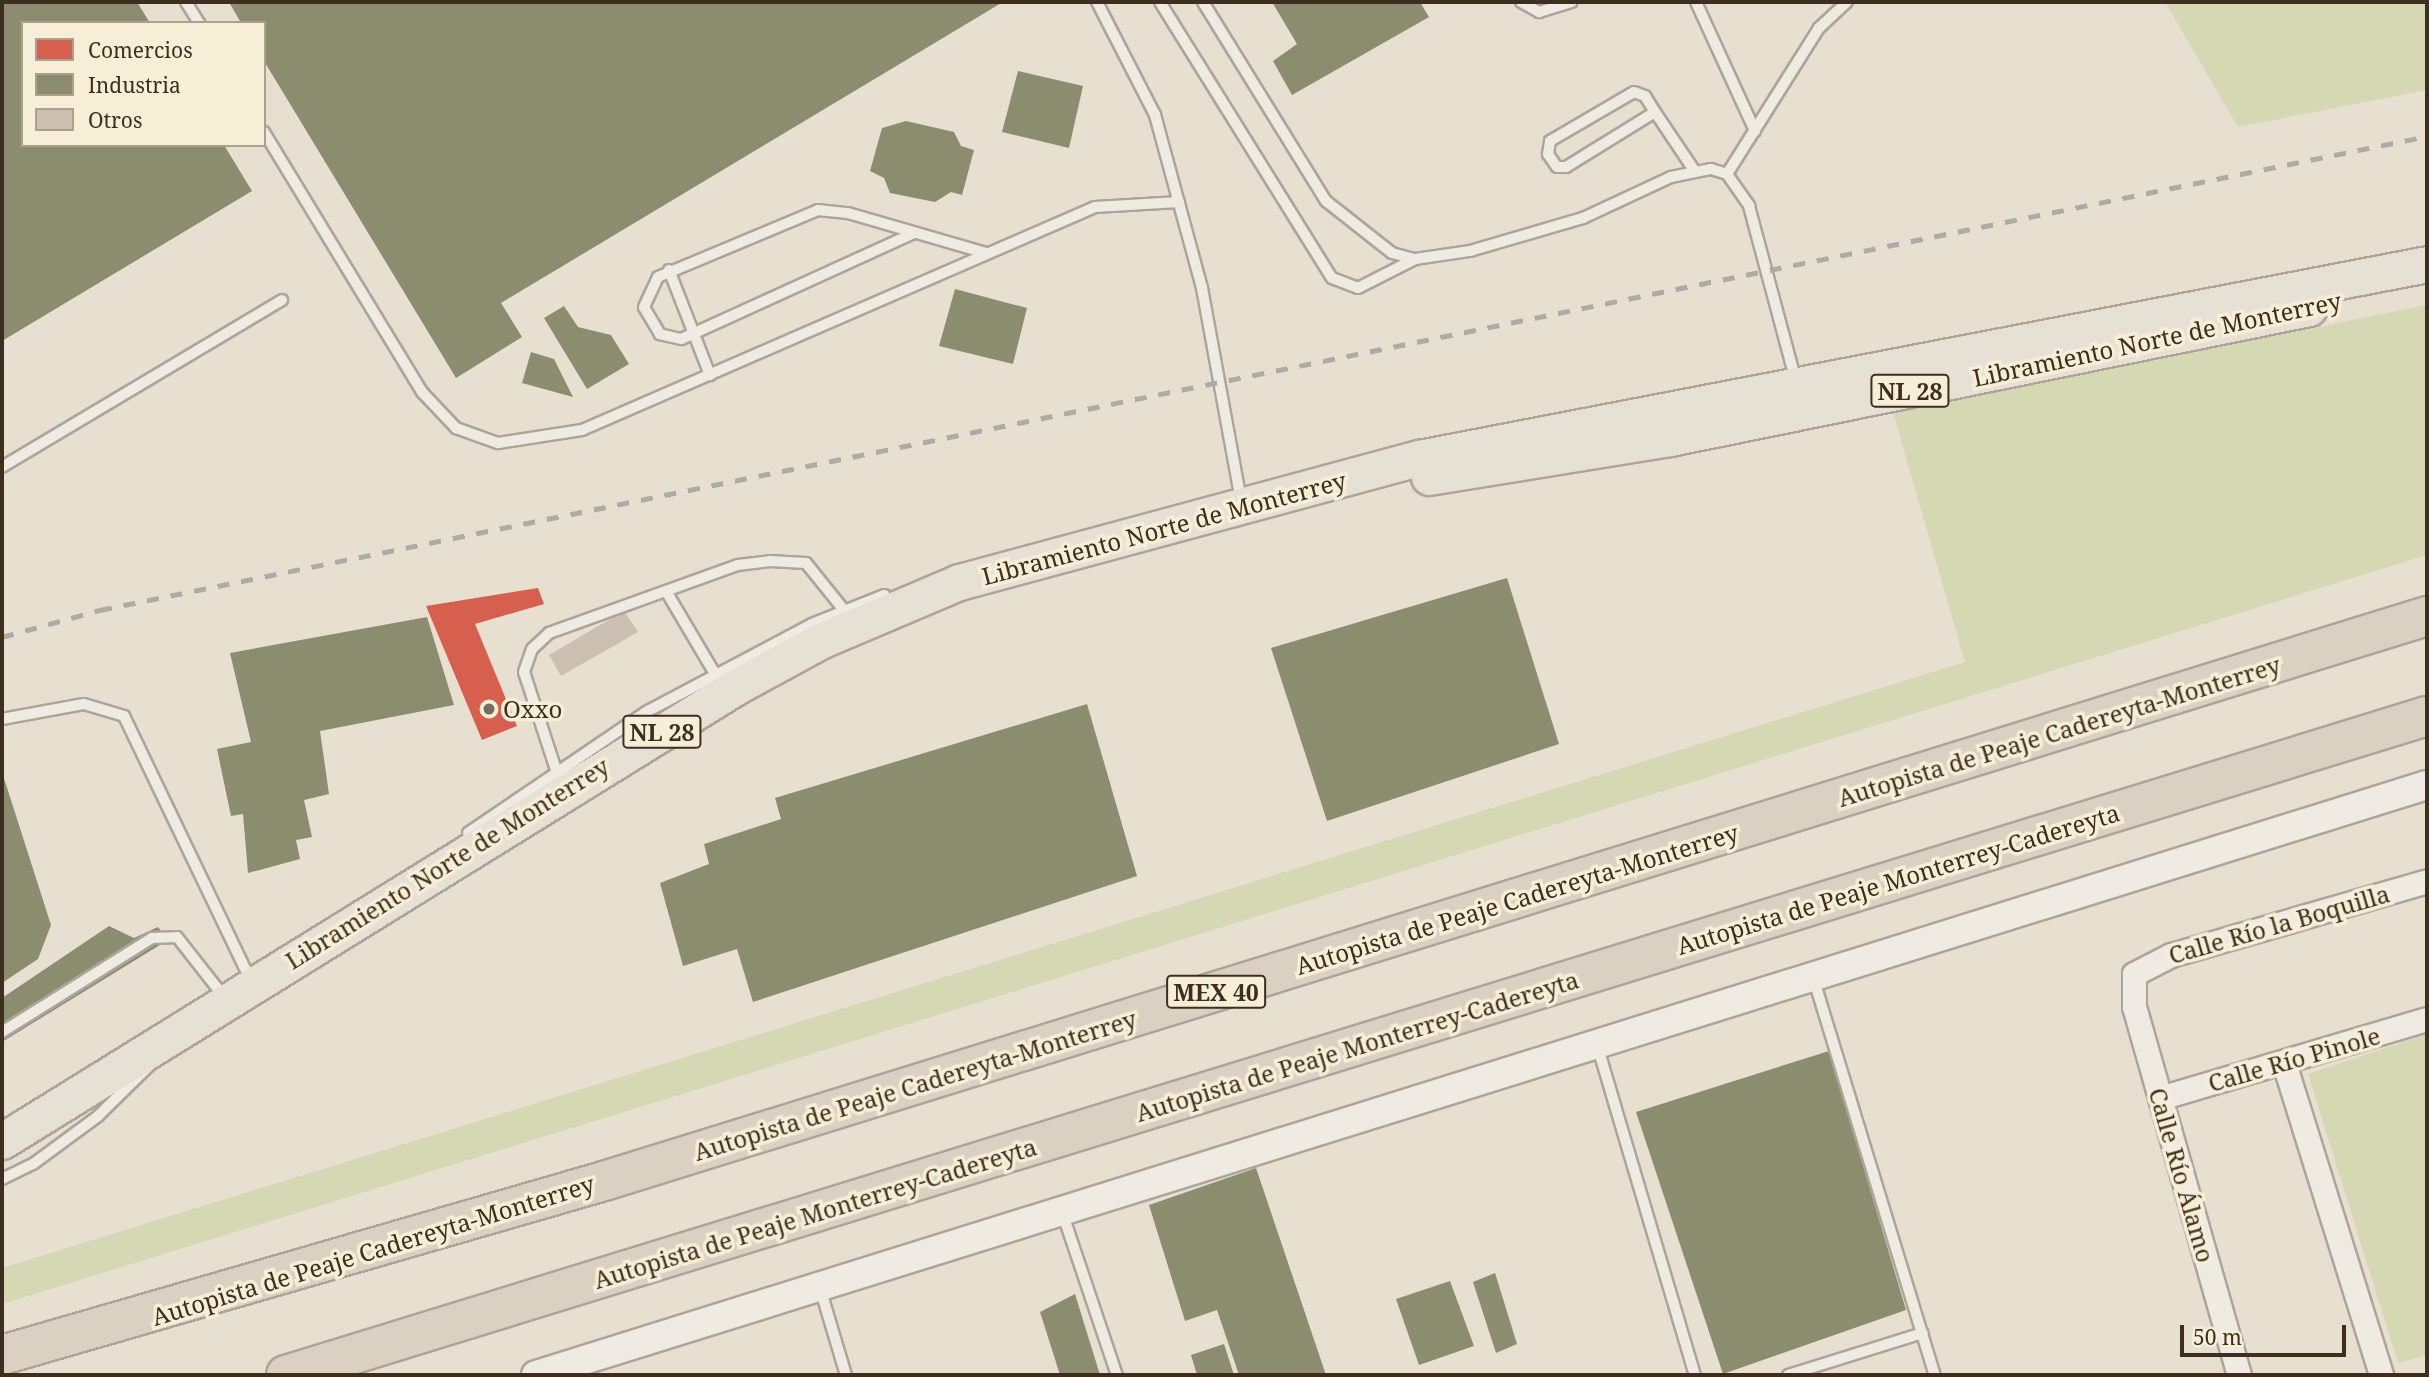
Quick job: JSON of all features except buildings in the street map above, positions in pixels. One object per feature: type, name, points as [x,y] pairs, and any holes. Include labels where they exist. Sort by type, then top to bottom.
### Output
[{"type":"highway","name":"Autopista de Peaje Cadereyta-Monterrey","points":[[2,1356],[356,1256],[2427,616]]},
{"type":"highway","name":"Autopista de Peaje Monterrey-Cadereyta","points":[[286,1375],[2427,716]]},
{"type":"main road","name":"Libramiento Norte de Monterrey","points":[[2,1141],[357,919],[560,781],[720,683],[850,619],[1029,559],[1241,502],[1576,426],[1797,387],[2427,264]]},
{"type":"main road","name":"Libramiento Norte de Monterrey","points":[[1388,470],[1455,475],[1601,451],[2034,366],[2335,302],[2427,273]]},
{"type":"main road","points":[[1601,451],[1797,387],[1845,390],[1972,368],[2034,366]]},
{"type":"street","points":[[537,1375],[1598,1048],[1813,977],[2427,785]]},
{"type":"street","name":"Calle Río la Boquilla","points":[[2134,974],[2171,955],[2427,881]]},
{"type":"street","name":"Calle Río Álamo","points":[[2134,974],[2134,1007],[2239,1375]]},
{"type":"street","name":"Calle Río Pinole","points":[[2160,1098],[2427,1019]]},
{"type":"street","points":[[2284,1063],[2381,1375]]},
{"type":"lane","points":[[186,2],[198,21]]},
{"type":"lane","points":[[1097,2],[1155,115],[1202,288],[1241,502]]},
{"type":"lane","points":[[1160,2],[1332,278],[1358,288],[1415,259],[1528,237],[1694,170],[1727,174]]},
{"type":"lane","points":[[1203,2],[1326,201],[1369,240],[1415,259]]},
{"type":"lane","points":[[1521,2],[1539,12],[1573,2]]},
{"type":"lane","points":[[1696,2],[1755,131]]},
{"type":"lane","points":[[1727,174],[1819,28],[1847,2]]},
{"type":"lane","points":[[1656,112],[1566,167],[1557,167],[1548,154],[1550,141],[1634,92],[1656,112],[1694,170]]},
{"type":"lane","points":[[266,135],[408,371],[456,428],[498,443],[552,439],[710,375],[1095,207],[1179,202]]},
{"type":"lane","points":[[1727,174],[1753,219],[1797,387]]},
{"type":"lane","points":[[914,233],[694,335],[670,339],[648,319],[646,293],[670,270],[818,210],[914,233],[986,253]]},
{"type":"lane","points":[[670,270],[710,375]]},
{"type":"lane","points":[[2,467],[282,300]]},
{"type":"lane","points":[[927,579],[1029,559]]},
{"type":"lane","points":[[560,781],[528,696],[524,671],[532,649],[549,633],[738,565],[806,563],[850,619],[892,592]]},
{"type":"lane","points":[[666,591],[720,683]]},
{"type":"lane","points":[[2,719],[84,704],[124,716],[239,991]]},
{"type":"lane","points":[[2,1032],[152,937],[177,937],[239,991]]},
{"type":"lane","points":[[1813,977],[1935,1375]]},
{"type":"lane","points":[[2,1179],[98,1116],[146,1071],[166,1039]]},
{"type":"lane","points":[[1598,1048],[1695,1375]]},
{"type":"lane","points":[[1062,1212],[1117,1375]]},
{"type":"lane","points":[[819,1286],[846,1375]]},
{"type":"lane","points":[[1788,1375],[1923,1333]]},
{"type":"green space","points":[[2165,2],[2427,2],[2427,90],[2238,127]]},
{"type":"green space","points":[[2427,305],[2427,555],[2,1304],[2,1268],[1965,662],[1893,413]]},
{"type":"green space","points":[[2427,1034],[2427,1355],[2398,1363],[2308,1074]]},
{"type":"railway","points":[[2,637],[100,610],[2427,136]]},
{"type":"place","name":"Oxxo","points":[[489,709]]}]
